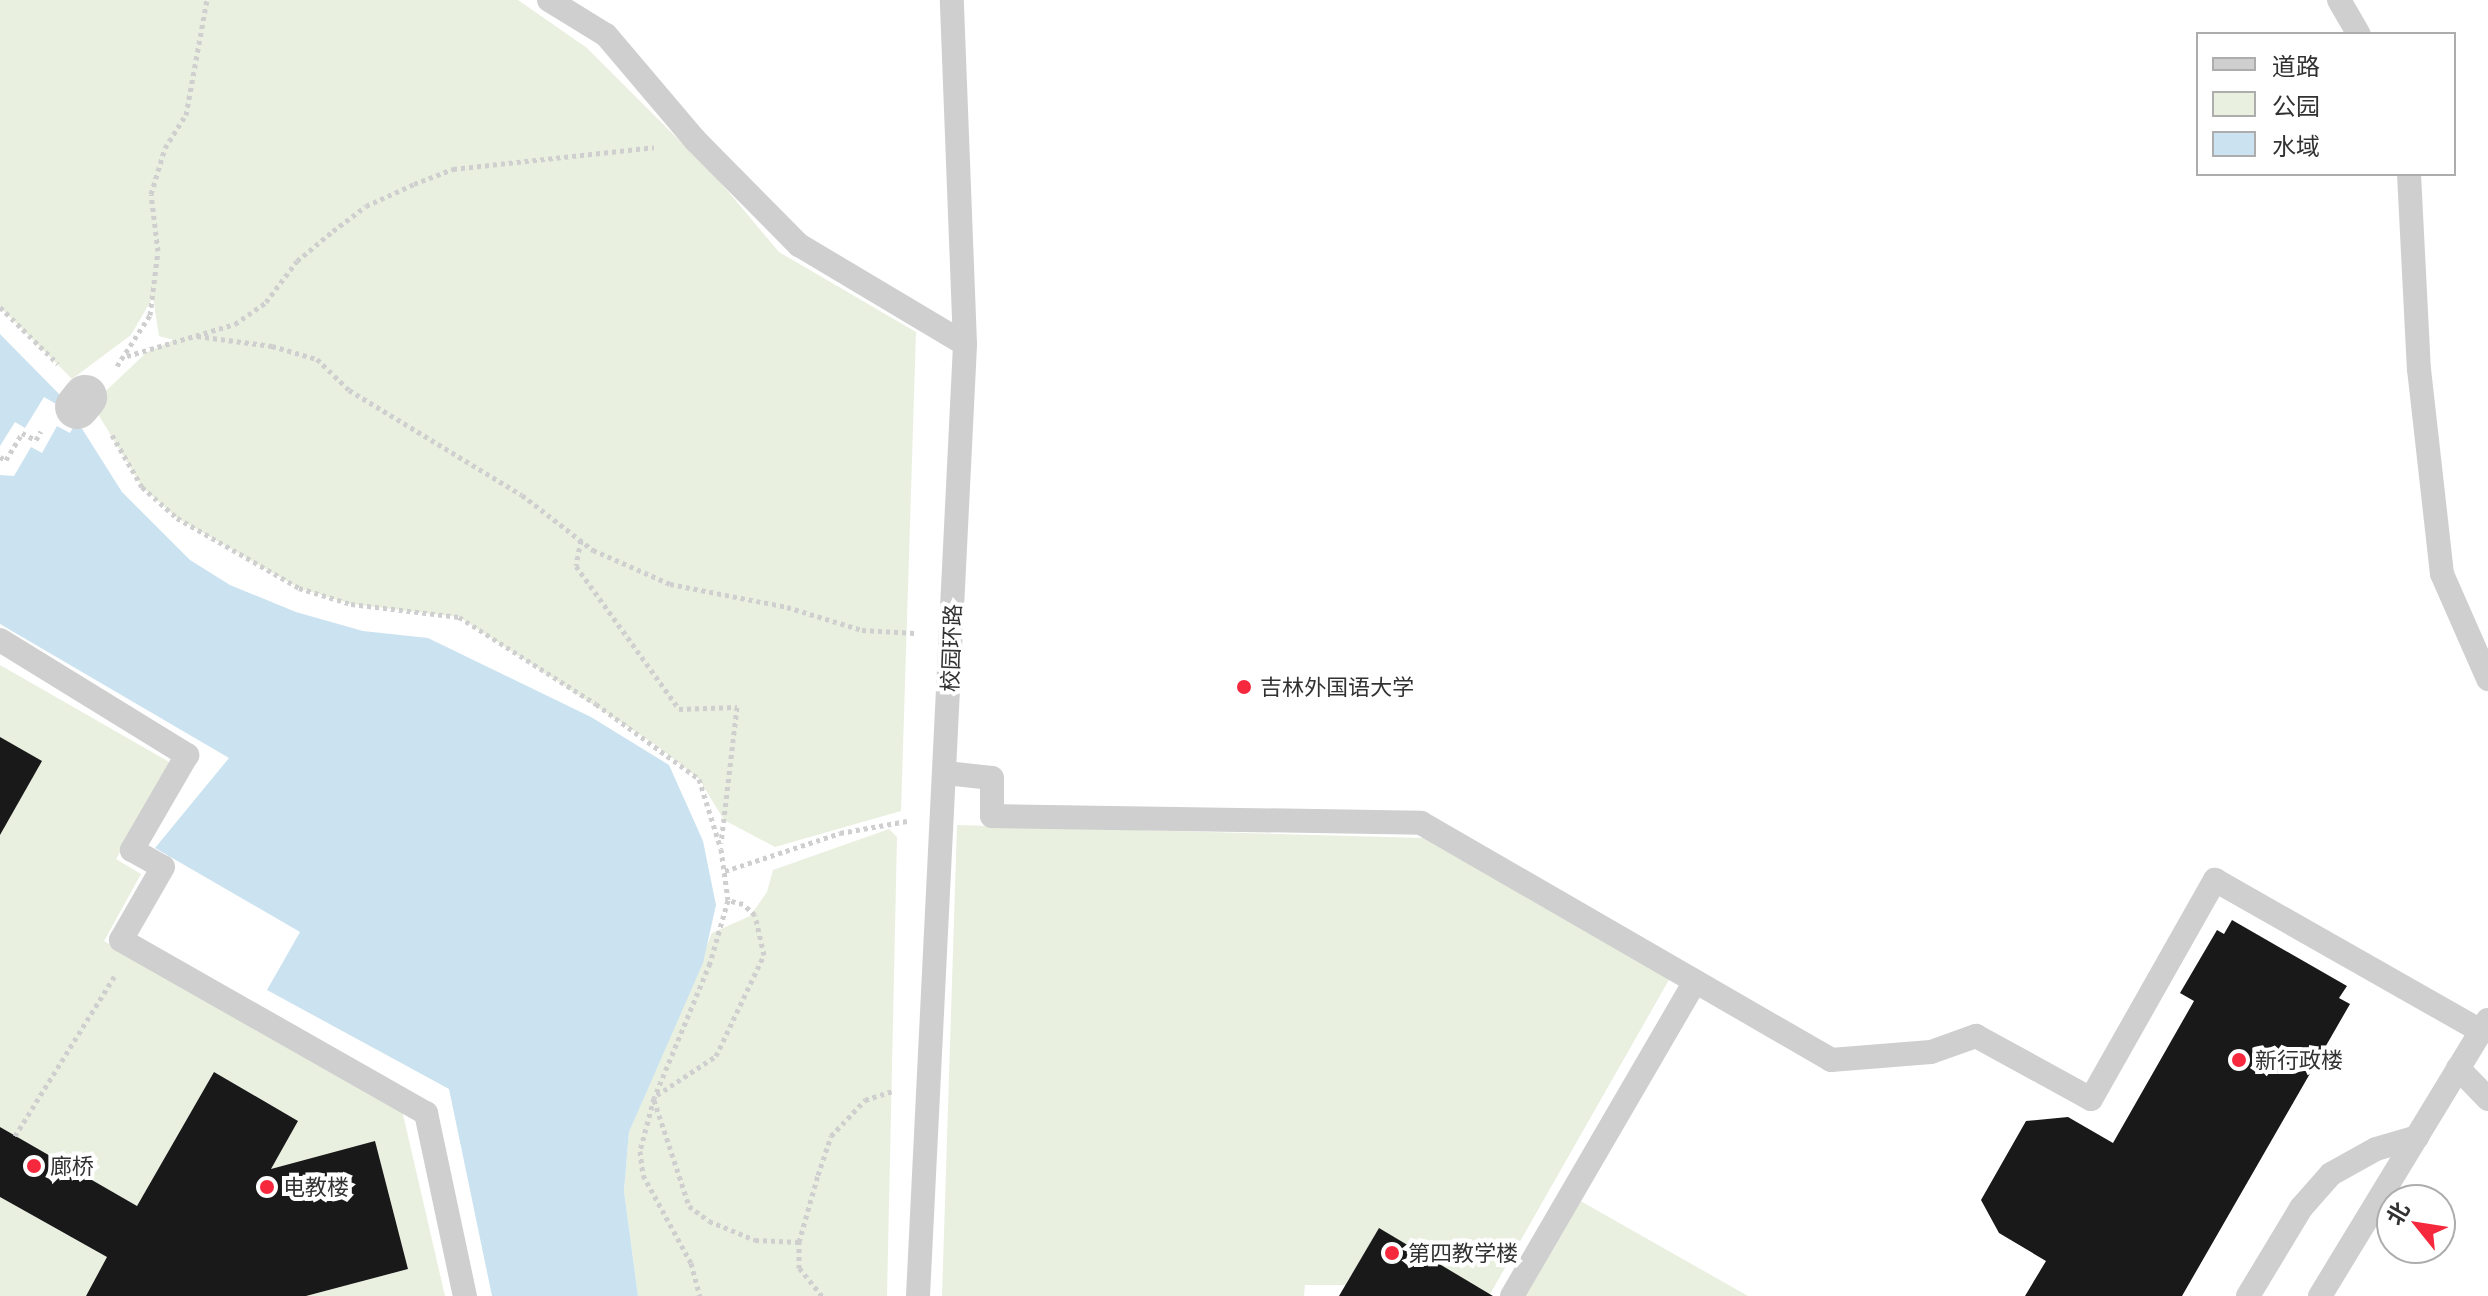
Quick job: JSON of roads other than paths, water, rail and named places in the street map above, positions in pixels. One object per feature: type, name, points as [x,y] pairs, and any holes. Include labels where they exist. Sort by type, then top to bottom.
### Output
[{"type":"lane","points":[[549,0],[606,35],[695,140],[799,245],[965,344]]},
{"type":"lane","name":"校园环路","points":[[918,1296],[965,344],[952,0]]},
{"type":"lane","points":[[2339,0],[2358,32]]},
{"type":"lane","points":[[2409,176],[2419,369],[2442,574],[2488,679]]},
{"type":"lane","points":[[0,640],[187,755],[132,850],[163,867],[121,940],[426,1113],[465,1296]]},
{"type":"lane","points":[[946,773],[992,778],[992,816],[1421,823],[1831,1060],[1931,1052],[1976,1036],[2091,1099],[2215,880],[2485,1025],[2320,1296]]},
{"type":"lane","points":[[1512,1296],[1695,981]]},
{"type":"lane","points":[[2458,1068],[2488,1099]]},
{"type":"lane","points":[[2248,1296],[2301,1208],[2331,1174],[2376,1149],[2417,1137]]},
{"type":"water","points":[[0,334],[62,397],[122,492],[190,560],[230,585],[296,612],[363,631],[428,638],[591,717],[669,765],[703,841],[716,905],[703,963],[629,1132],[624,1191],[638,1296],[492,1296],[449,1089],[267,990],[300,932],[155,848],[229,758],[0,624]]},
{"type":"place","name":"吉林外国语大学","points":[[1244,687]]},
{"type":"place","name":"新行政楼","points":[[2239,1060]]},
{"type":"place","name":"廊桥","points":[[34,1166]]},
{"type":"place","name":"电教楼","points":[[267,1187]]},
{"type":"place","name":"第四教学楼","points":[[1392,1253]]}]
